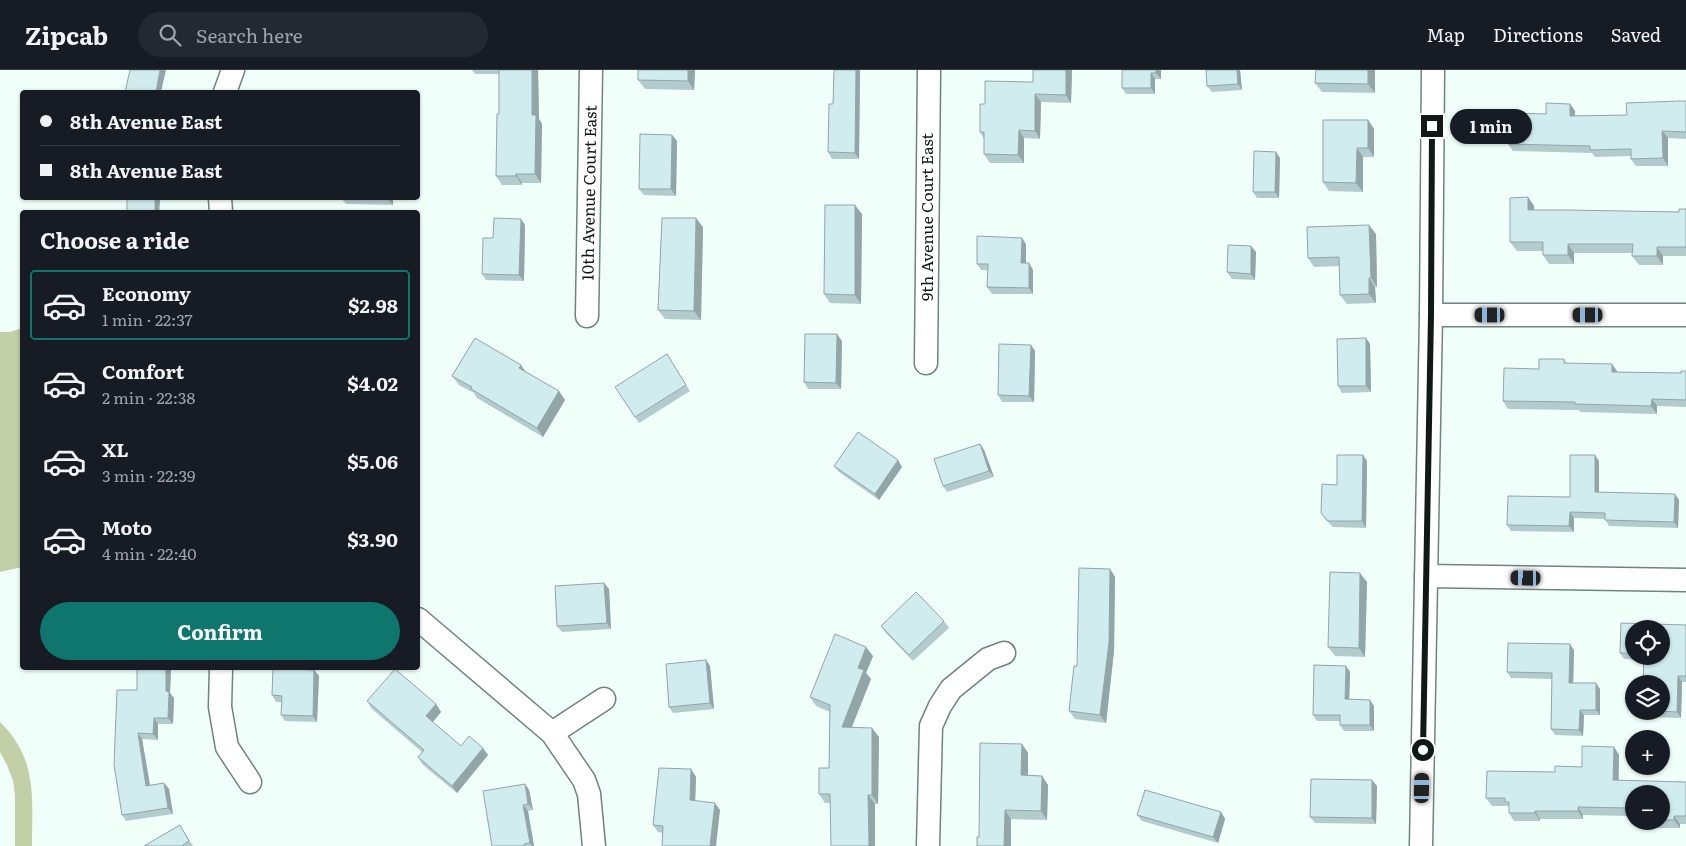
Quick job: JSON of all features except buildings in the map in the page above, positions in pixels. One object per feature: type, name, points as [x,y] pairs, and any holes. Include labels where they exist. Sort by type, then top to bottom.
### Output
[{"type":"street","points":[[226,90],[233,70]]},
{"type":"street","name":"10th Avenue Court East","points":[[587,316],[591,70]]},
{"type":"street","name":"9th Avenue Court East","points":[[926,364],[929,70]]},
{"type":"street","points":[[1421,846],[1431,315],[1432,70]]},
{"type":"street","points":[[1431,315],[1686,315]]},
{"type":"street","points":[[1426,576],[1686,580]]},
{"type":"street","points":[[420,621],[552,733],[584,780],[589,794],[594,846]]},
{"type":"street","points":[[928,846],[932,726],[940,706],[951,689],[988,658],[1004,653]]},
{"type":"street","points":[[221,670],[220,707],[227,747],[250,782]]},
{"type":"street","points":[[552,733],[604,699]]},
{"type":"green space","points":[[20,329],[20,567],[0,572],[0,332]]},
{"type":"green space","points":[[0,722],[21,750],[27,765],[32,795],[32,846],[15,846],[15,795],[13,781],[0,752]]},
{"type":"route","points":[[1423,750],[1431,315],[1432,126]]}]
